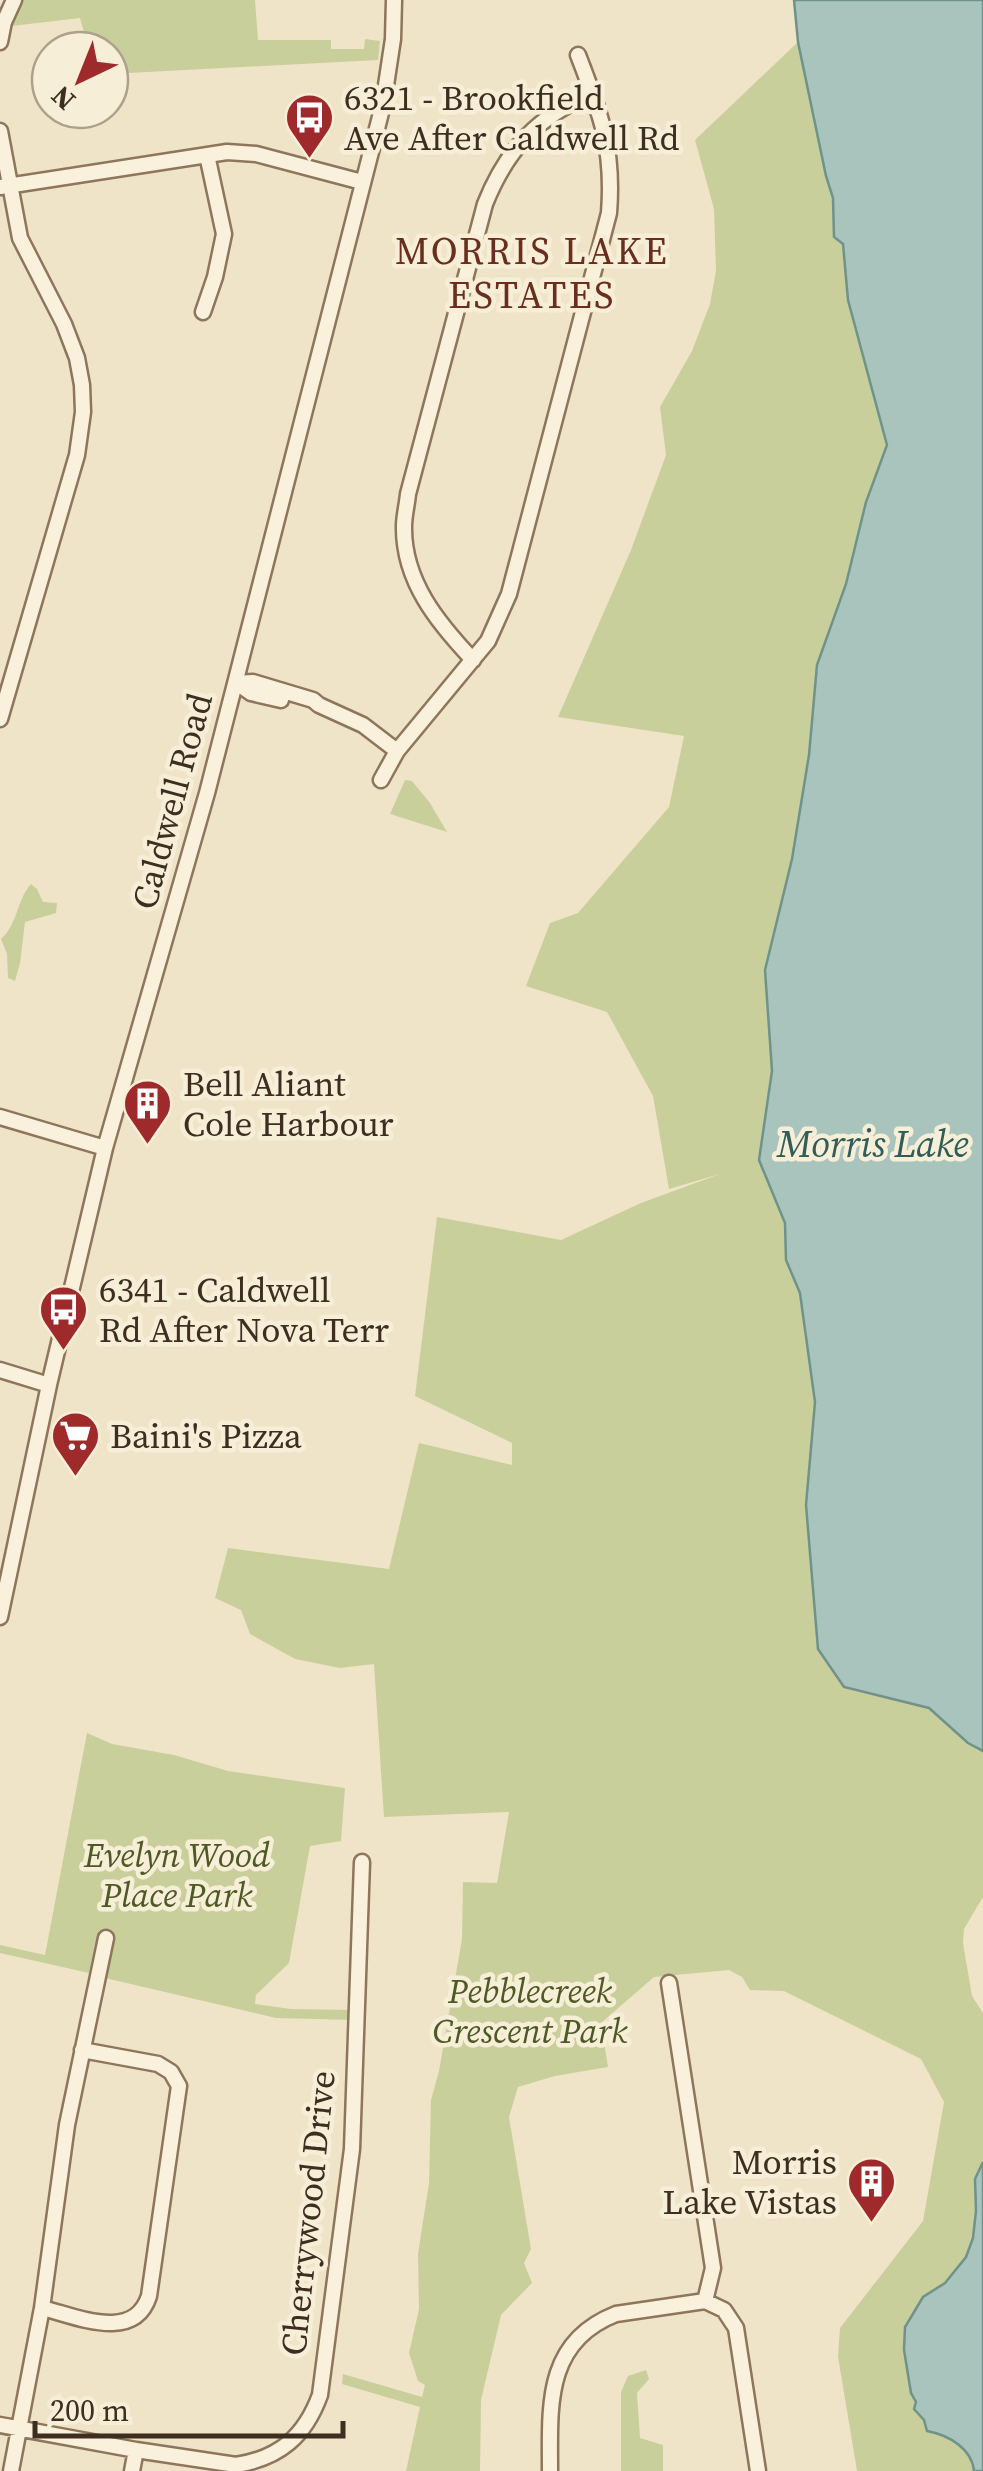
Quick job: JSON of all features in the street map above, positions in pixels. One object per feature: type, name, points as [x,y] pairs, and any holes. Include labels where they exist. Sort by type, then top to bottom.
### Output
[{"type":"street","points":[[0,42],[14,0]]},
{"type":"street","name":"Caldwell Road","points":[[0,1617],[105,1148],[207,793],[386,94],[394,0]]},
{"type":"street","points":[[380,780],[397,751],[488,640],[510,594],[609,214],[610,168],[605,129],[578,55]]},
{"type":"street","points":[[473,660],[438,621],[418,590],[405,541],[408,494],[485,204],[494,183],[510,154],[533,129],[593,93]]},
{"type":"street","points":[[0,132],[6,186],[20,238],[77,358],[83,412],[72,474],[0,719]]},
{"type":"street","points":[[6,186],[238,152],[362,182]]},
{"type":"street","points":[[202,312],[224,234],[207,155]]},
{"type":"street","points":[[236,683],[251,693],[319,706],[363,725],[397,751]]},
{"type":"street","points":[[0,1117],[105,1148]]},
{"type":"street","points":[[0,1370],[50,1385]]},
{"type":"street","name":"Cherrywood Drive","points":[[0,2425],[225,2464],[252,2462],[282,2449],[306,2425],[320,2395],[352,2148],[362,1862]]},
{"type":"street","points":[[11,2471],[42,2308],[67,2125],[106,1938]]},
{"type":"street","points":[[669,1984],[713,2268],[704,2301]]},
{"type":"street","points":[[42,2308],[116,2324],[136,2318],[150,2296],[179,2095],[177,2080],[158,2064],[82,2050]]},
{"type":"street","points":[[550,2471],[554,2379],[581,2336],[616,2314],[704,2301],[724,2310],[736,2328],[758,2471]]},
{"type":"street","points":[[132,2471],[136,2450]]},
{"type":"green space","points":[[23,0],[255,0],[258,40],[331,40],[331,49],[364,49],[365,39],[380,41],[378,60],[130,73],[130,30],[83,30],[80,18],[12,26]]},
{"type":"green space","name":"Pebblecreek Crescent Park","points":[[798,42],[833,198],[834,237],[843,244],[853,323],[887,445],[866,502],[846,584],[817,665],[809,755],[792,859],[765,970],[772,1071],[759,1160],[785,1223],[786,1260],[800,1293],[815,1402],[806,1505],[844,1687],[929,1708],[968,1743],[983,1751],[983,1897],[964,1929],[963,1943],[972,1996],[983,2013],[983,2230],[945,2402],[981,2471],[857,2471],[838,2357],[840,2328],[923,2221],[944,2102],[921,2059],[784,1991],[750,1990],[742,1977],[729,1970],[654,1977],[601,2023],[608,2067],[518,2087],[509,2117],[531,2249],[524,2263],[532,2283],[501,2315],[481,2400],[480,2471],[406,2471],[420,2407],[342,2384],[343,2374],[422,2397],[425,2385],[418,2381],[409,2353],[419,2309],[418,2254],[429,2183],[431,2100],[462,1939],[463,1882],[497,1883],[509,1812],[384,1817],[374,1664],[340,1668],[295,1659],[250,1634],[241,1610],[215,1598],[228,1548],[389,1569],[419,1443],[512,1465],[512,1443],[415,1396],[437,1217],[561,1240],[641,1203],[720,1174],[669,1189],[653,1096],[607,1012],[526,986],[550,923],[578,913],[669,807],[684,736],[558,717],[631,550],[666,455],[660,407],[692,351],[710,304],[716,271],[714,209],[695,140]]},
{"type":"green space","points":[[405,780],[412,781],[430,803],[447,832],[390,814]]},
{"type":"green space","points":[[31,884],[43,902],[57,903],[56,913],[25,922],[15,981],[8,978],[7,954],[1,939]]},
{"type":"green space","name":"Evelyn Wood Place Park","points":[[87,1733],[112,1744],[174,1755],[228,1771],[345,1788],[341,1841],[310,1846],[289,1963],[256,1995],[255,2004],[352,2010],[352,2020],[276,2018],[105,1978],[112,1947],[95,1944],[89,1973],[0,1953],[0,1945],[45,1955]]},
{"type":"green space","points":[[646,2370],[649,2379],[637,2393],[640,2438],[663,2445],[663,2471],[621,2471],[621,2392],[628,2376]]},
{"type":"water","name":"Morris Lake","points":[[794,0],[983,0],[983,1751],[968,1743],[929,1708],[844,1687],[818,1649],[806,1505],[815,1402],[800,1293],[786,1260],[785,1223],[759,1160],[772,1071],[765,970],[792,859],[809,755],[817,665],[846,584],[866,502],[887,445],[848,300],[843,244],[834,237],[833,198],[798,42]]},
{"type":"water","points":[[983,2162],[983,2471],[974,2471],[964,2450],[927,2431],[924,2420],[914,2409],[916,2402],[904,2350],[905,2327],[923,2297],[945,2283],[966,2257],[973,2238],[975,2179]]},
{"type":"place","name":"6321 - Brookfield Ave After Caldwell Rd","points":[[309,160]]},
{"type":"place","name":"Bell Aliant Cole Harbour","points":[[148,1146]]},
{"type":"place","name":"6341 - Caldwell Rd After Nova Terr","points":[[64,1352]]},
{"type":"place","name":"Baini's Pizza","points":[[75,1478]]},
{"type":"place","name":"Morris Lake Vistas","points":[[872,2224]]},
{"type":"district","name":"MORRIS LAKE ESTATES","points":[[532,273]]}]
